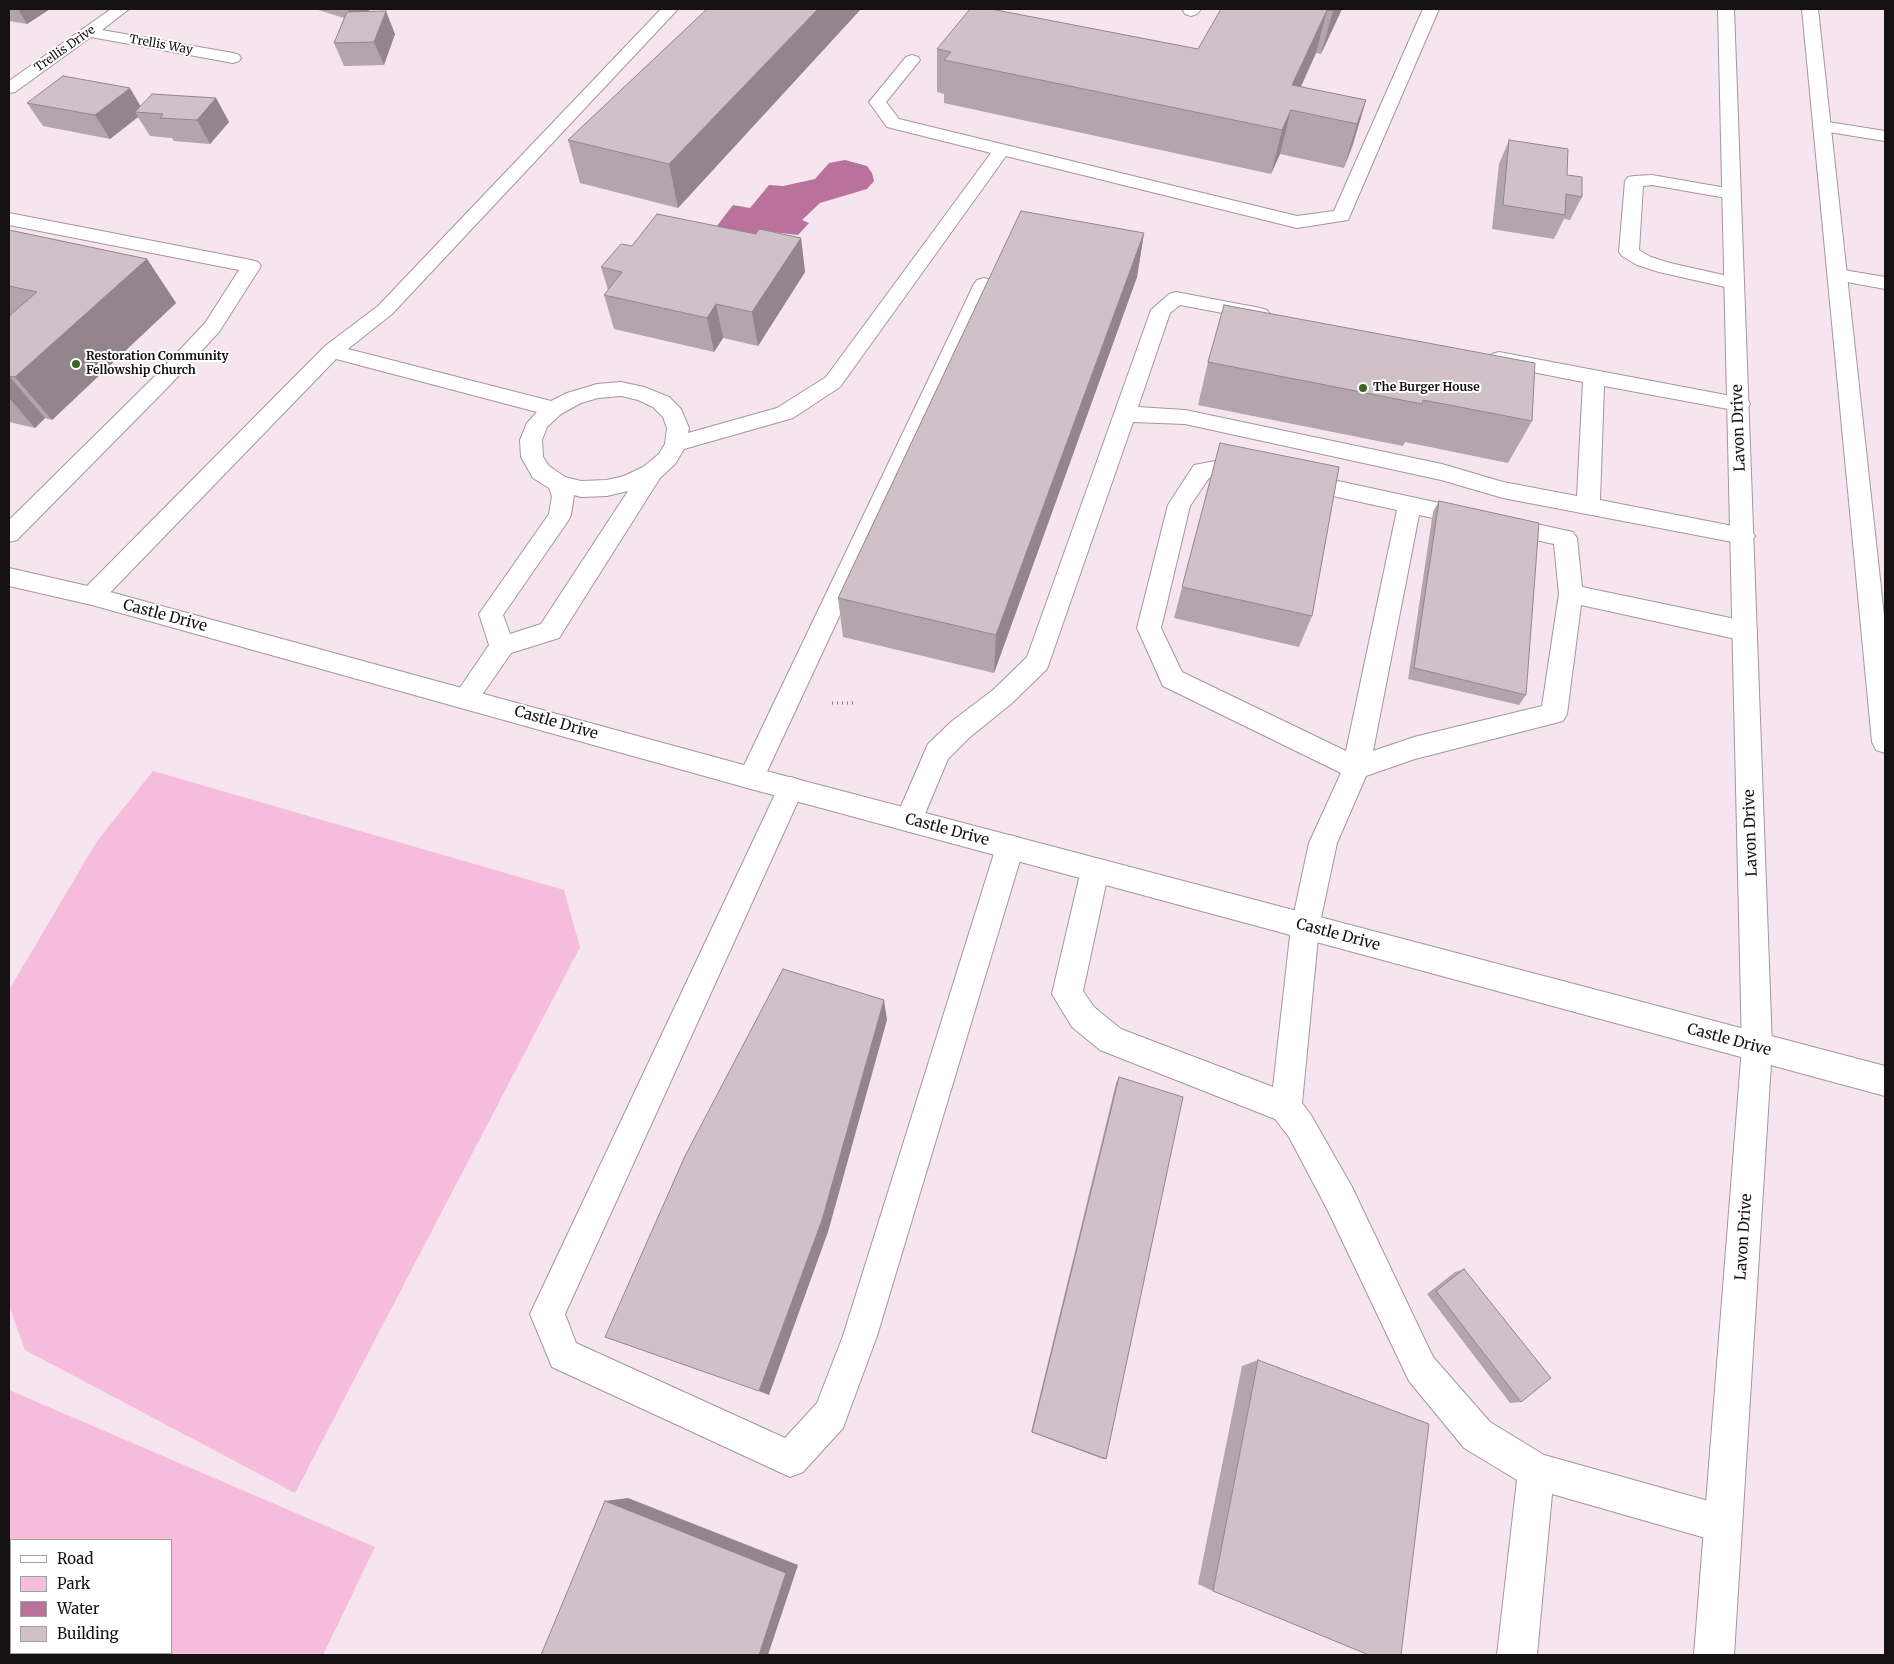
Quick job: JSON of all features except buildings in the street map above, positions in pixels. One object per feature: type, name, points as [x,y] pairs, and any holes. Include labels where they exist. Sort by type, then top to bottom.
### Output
[{"type":"main road","name":"Trellis Drive","points":[[9,88],[121,9]]},
{"type":"main road","points":[[92,596],[332,351],[385,310],[647,31],[670,9]]},
{"type":"main road","points":[[912,60],[878,102],[893,123],[1297,222],[1341,216],[1431,9]]},
{"type":"main road","name":"Lavon Drive","points":[[1714,1655],[1757,1047],[1744,536],[1726,9]]},
{"type":"main road","points":[[1810,9],[1885,742]]},
{"type":"main road","name":"Trellis Way","points":[[89,32],[233,58]]},
{"type":"main road","points":[[1822,126],[1885,136]]},
{"type":"main road","points":[[676,444],[785,412],[833,382],[1002,150]]},
{"type":"main road","points":[[1732,194],[1652,180],[1634,181],[1629,252],[1644,261],[1666,268],[1734,283]]},
{"type":"main road","points":[[9,219],[251,266],[212,327],[163,380],[9,534]]},
{"type":"main road","points":[[1838,276],[1885,283]]},
{"type":"main road","points":[[751,778],[984,284]]},
{"type":"main road","points":[[910,820],[937,752],[961,729],[1002,697],[1038,662],[1162,310],[1176,298],[1283,318]]},
{"type":"main road","points":[[332,351],[554,409]]},
{"type":"main road","points":[[1477,355],[1738,404]]},
{"type":"main road","points":[[1588,506],[1594,377]]},
{"type":"main road","points":[[622,390],[644,394],[661,402],[672,414],[678,428],[676,444],[667,459],[653,471],[630,483],[607,488],[581,489],[558,483],[541,472],[532,457],[531,440],[538,423],[554,409],[574,398],[597,391],[622,390]]},
{"type":"main road","points":[[1125,414],[1185,417],[1442,472],[1503,490],[1744,536]]},
{"type":"main road","points":[[1232,466],[1565,538],[1571,594],[1554,714],[1414,748],[1356,768],[1172,679],[1149,628],[1180,505],[1202,470],[1232,466]]},
{"type":"main road","points":[[466,698],[502,646],[550,631],[653,471]]},
{"type":"main road","points":[[502,646],[492,614],[560,515],[562,496],[558,483]]},
{"type":"main road","points":[[1286,1108],[1305,927],[1322,843],[1356,768],[1410,505]]},
{"type":"main road","name":"Castle Drive","points":[[9,577],[92,596],[751,778],[1885,1081]]},
{"type":"main road","points":[[1571,594],[1745,631]]},
{"type":"main road","points":[[791,788],[547,1314],[564,1355],[790,1459],[830,1415],[860,1336],[1010,847]]},
{"type":"main road","points":[[1095,870],[1066,994],[1083,1017],[1111,1040],[1286,1108],[1300,1126],[1340,1199],[1421,1369],[1477,1435],[1536,1471],[1723,1524]]},
{"type":"main road","points":[[1517,1655],[1536,1471]]},
{"type":"green space","points":[[153,771],[564,890],[580,947],[295,1493],[25,1350],[9,1306],[9,990],[97,841]]},
{"type":"green space","points":[[9,1390],[375,1547],[323,1655],[9,1655]]},
{"type":"water","points":[[845,160],[867,166],[872,173],[874,181],[867,189],[820,203],[802,220],[809,223],[798,235],[764,231],[755,236],[716,227],[733,205],[750,208],[769,185],[783,186],[815,179],[829,163]]},
{"type":"place","name":"Restoration Community Fellowship Church","points":[[76,364]]},
{"type":"place","name":"The Burger House","points":[[1363,388]]}]
